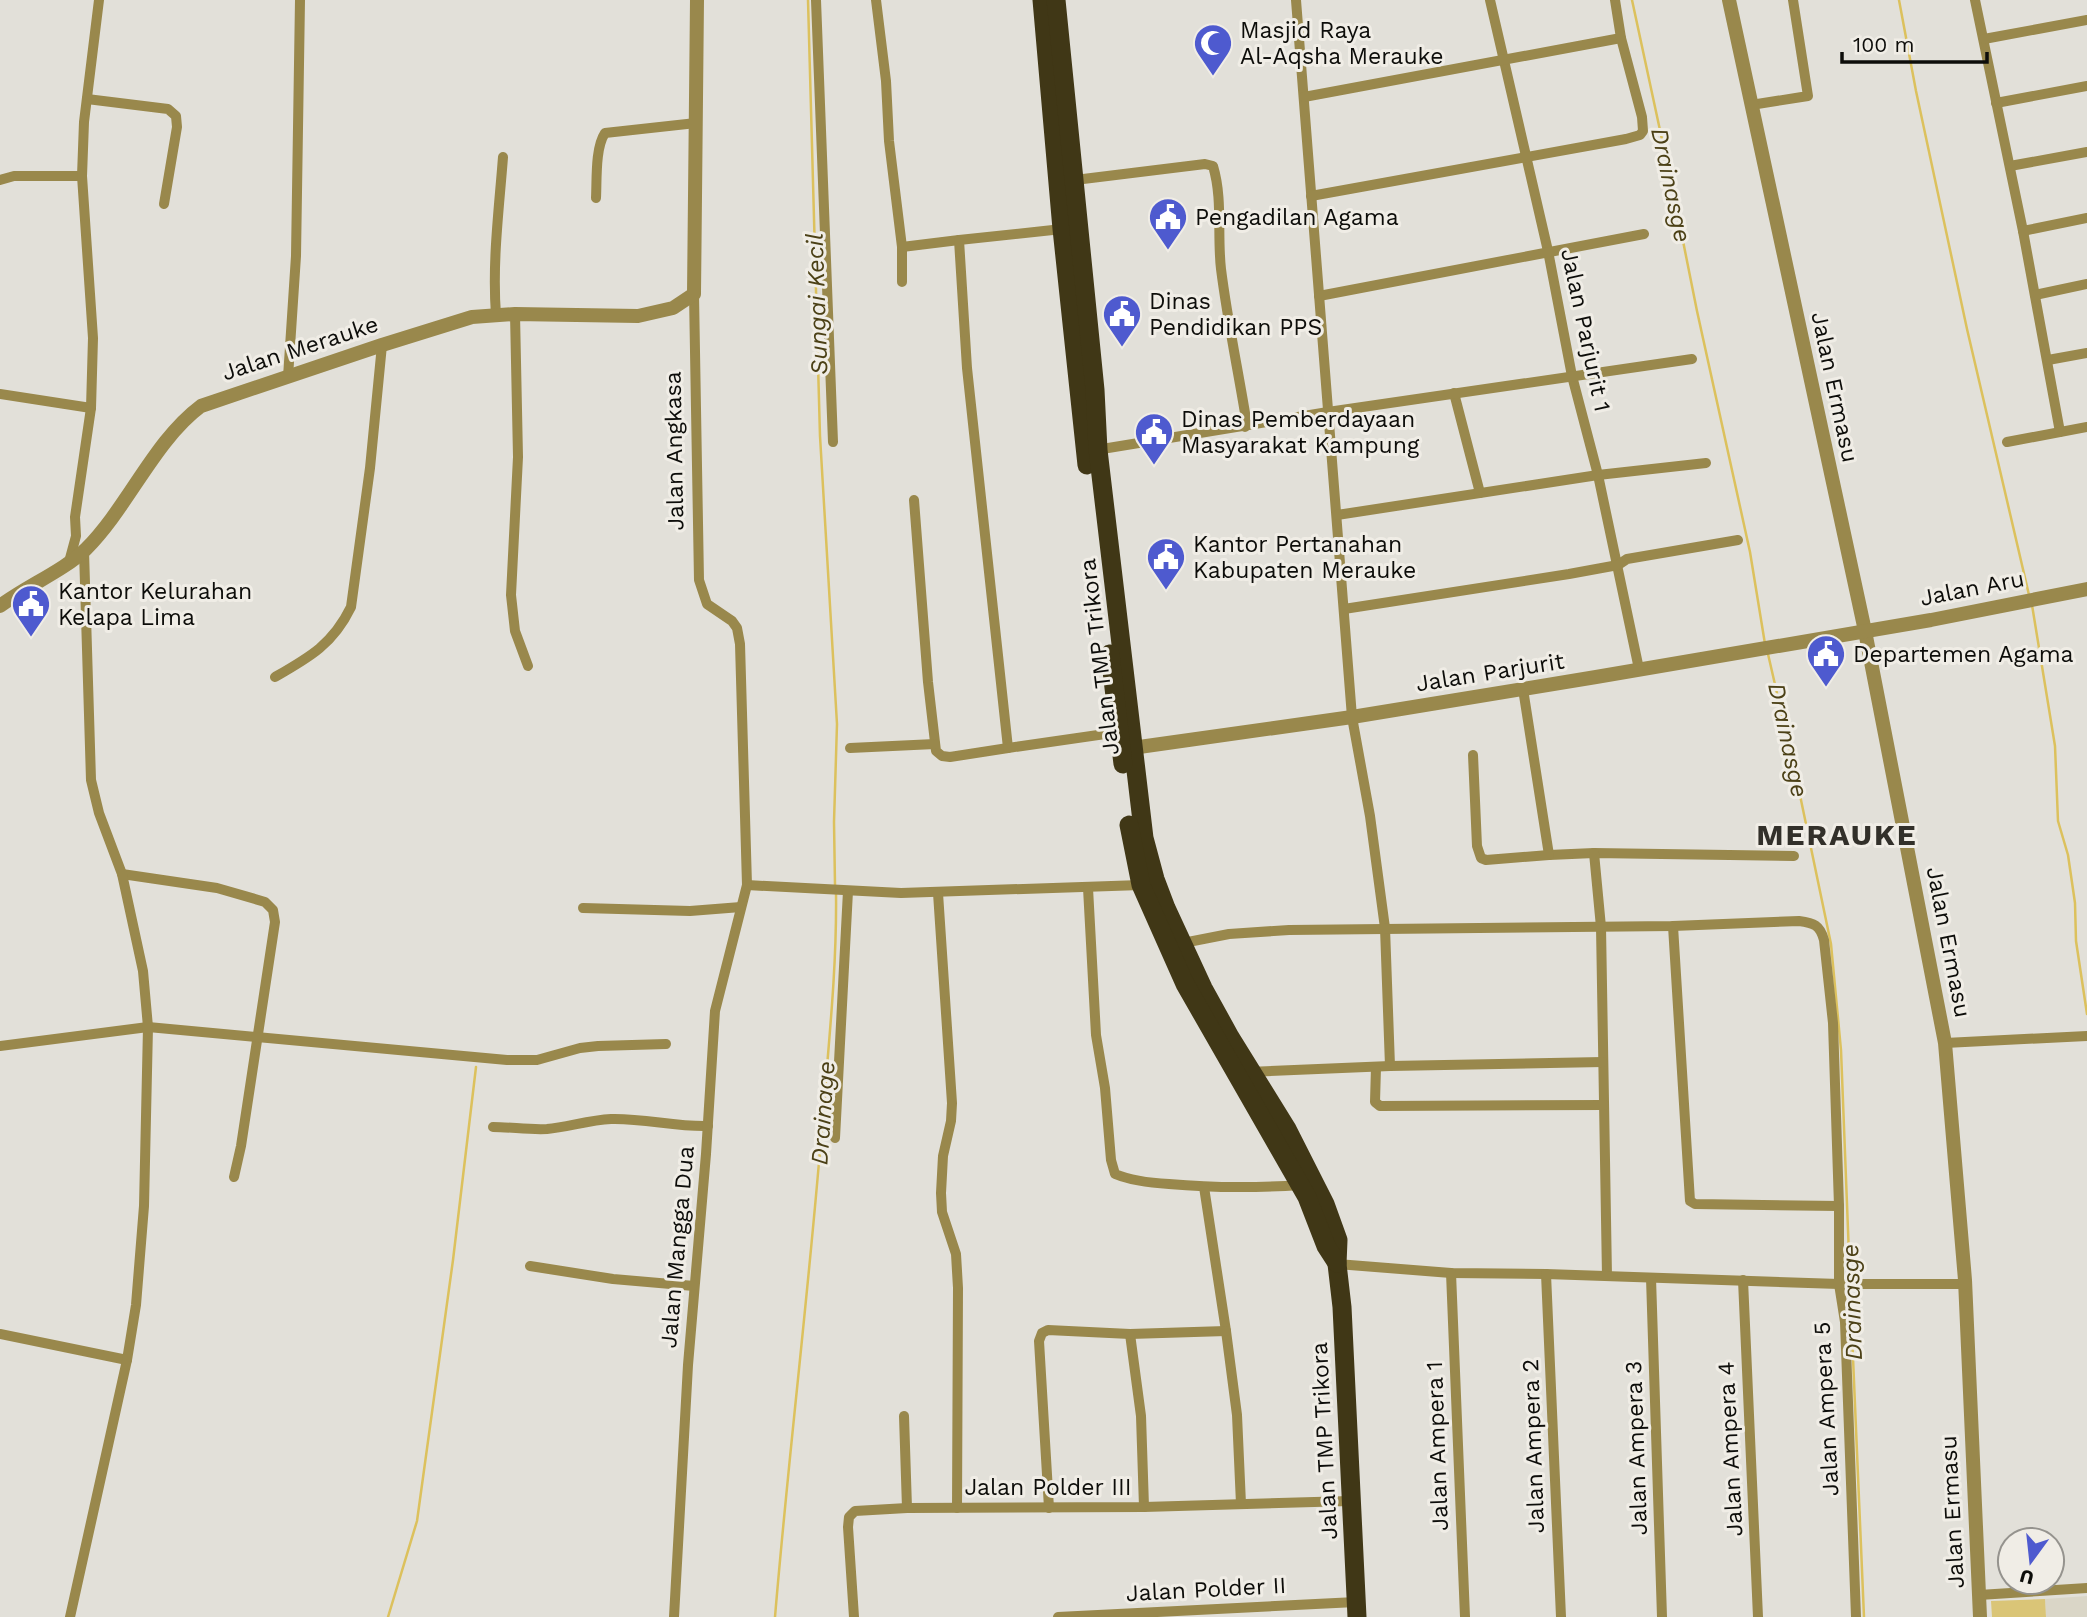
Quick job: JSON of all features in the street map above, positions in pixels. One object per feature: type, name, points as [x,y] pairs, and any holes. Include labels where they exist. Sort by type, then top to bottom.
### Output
[{"type":"highway","name":"Jalan TMP Trikora","points":[[1042,0],[1095,390],[1092,450],[1105,610],[1125,743],[1144,838],[1159,889],[1203,988],[1301,1185],[1326,1246],[1337,1264]]},
{"type":"highway","name":"Jalan TMP Trikora","points":[[1056,0],[1070,193],[1062,229],[1092,450],[1125,743],[1129,826],[1141,885],[1185,984],[1311,1173],[1339,1240],[1337,1264],[1342,1307],[1356,1609]]},
{"type":"street","points":[[69,562],[76,536],[75,517],[90,408],[93,338],[82,177],[87,99],[99,0]]},
{"type":"street","points":[[288,377],[296,256],[300,0]]},
{"type":"street","name":"Jalan Angkasa","points":[[696,0],[694,294],[699,580],[707,604],[732,621],[737,628],[740,644],[747,884]]},
{"type":"street","points":[[816,0],[833,442]]},
{"type":"street","points":[[876,0],[902,247],[902,282]]},
{"type":"street","points":[[1296,0],[1353,717],[1370,816],[1384,928],[1390,1066]]},
{"type":"street","name":"Jalan Parjurit 1","points":[[1490,0],[1548,251],[1572,376],[1598,475],[1639,669]]},
{"type":"street","points":[[1311,195],[1640,135],[1644,126],[1621,38],[1615,0]]},
{"type":"street","name":"Jalan Ermasu","points":[[1729,0],[1865,631],[1945,1043],[1965,1284],[1980,1617]]},
{"type":"street","points":[[1751,105],[1808,96],[1793,0]]},
{"type":"street","points":[[1975,0],[2023,231],[2060,432]]},
{"type":"street","points":[[1984,39],[2087,20]]},
{"type":"street","points":[[1304,97],[1621,38]]},
{"type":"street","points":[[1996,103],[2087,86]]},
{"type":"street","points":[[87,99],[169,109],[176,116],[177,127],[164,204]]},
{"type":"street","points":[[596,198],[601,138],[605,133],[696,124]]},
{"type":"street","points":[[2010,166],[2087,152]]},
{"type":"street","points":[[496,315],[494,258],[503,158]]},
{"type":"street","points":[[1070,193],[1205,164],[1213,166],[1220,224],[1221,267],[1245,427]]},
{"type":"street","points":[[0,180],[14,176],[82,177]]},
{"type":"street","points":[[2023,231],[2087,218]]},
{"type":"street","points":[[902,247],[1062,229]]},
{"type":"street","points":[[1320,296],[1644,234]]},
{"type":"street","points":[[959,240],[967,368],[1008,748]]},
{"type":"street","points":[[2035,295],[2087,284]]},
{"type":"street","name":"Jalan Merauke","points":[[0,606],[84,551],[103,530],[172,434],[201,406],[452,321],[515,314],[638,316],[673,308],[694,294]]},
{"type":"street","points":[[515,314],[518,457],[511,595],[515,631],[527,666]]},
{"type":"street","points":[[275,677],[316,653],[342,626],[351,607],[370,468],[382,345]]},
{"type":"street","points":[[2048,360],[2087,353]]},
{"type":"street","points":[[1092,450],[1328,412],[1692,359]]},
{"type":"street","points":[[1454,393],[1480,493]]},
{"type":"street","points":[[0,394],[90,408]]},
{"type":"street","points":[[2007,442],[2087,427]]},
{"type":"street","points":[[1337,515],[1598,475],[1706,463]]},
{"type":"street","points":[[914,500],[936,751],[942,757],[950,757],[1008,748],[1125,743]]},
{"type":"street","points":[[1344,609],[1569,575],[1618,565],[1627,559],[1738,540]]},
{"type":"street","points":[[70,1617],[127,1360],[136,1305],[144,1206],[148,1027],[143,971],[122,874],[99,813],[91,780],[84,551]]},
{"type":"street","name":"Jalan Aru","points":[[1865,631],[2087,589]]},
{"type":"street","name":"Jalan Parjurit","points":[[1125,743],[1353,717],[1865,631]]},
{"type":"street","points":[[1523,689],[1549,855]]},
{"type":"street","points":[[850,748],[935,744]]},
{"type":"street","points":[[1473,755],[1477,846],[1481,858],[1486,860],[1594,853],[1794,856]]},
{"type":"street","points":[[1594,853],[1601,927],[1607,1276]]},
{"type":"street","points":[[122,874],[217,888],[265,902],[273,910],[275,922],[234,1177]]},
{"type":"street","points":[[747,884],[845,891],[938,893],[1141,885]]},
{"type":"street","name":"Jalan Mangga Dua","points":[[674,1617],[694,1286],[715,1011],[747,884]]},
{"type":"street","points":[[1088,888],[1096,1035],[1105,1088],[1112,1168],[1115,1174],[1123,1178],[1155,1183],[1204,1187],[1301,1185]]},
{"type":"street","points":[[835,1138],[845,891]]},
{"type":"street","points":[[938,893],[952,1103],[943,1156],[942,1212],[956,1254],[958,1288],[957,1508]]},
{"type":"street","points":[[583,908],[690,911],[741,907]]},
{"type":"street","name":"Jalan Ampera 5","points":[[1672,926],[1799,921],[1816,925],[1824,940],[1833,1023],[1839,1284],[1845,1322],[1856,1617]]},
{"type":"street","points":[[1183,943],[1229,934],[1261,932],[1384,928],[1672,926],[1690,1201],[1695,1204],[1839,1206]]},
{"type":"street","points":[[0,1046],[148,1027],[507,1060],[537,1060],[598,1046],[666,1044]]},
{"type":"street","points":[[1945,1043],[2087,1036]]},
{"type":"street","points":[[1244,1072],[1603,1062]]},
{"type":"street","points":[[1376,1067],[1375,1102],[1380,1106],[1604,1105]]},
{"type":"street","points":[[493,1126],[549,1129],[612,1119],[708,1126]]},
{"type":"street","points":[[1204,1187],[1237,1415],[1241,1504]]},
{"type":"street","points":[[1337,1264],[1451,1273],[1839,1284],[1965,1284]]},
{"type":"street","points":[[530,1266],[613,1279],[694,1286]]},
{"type":"street","name":"Jalan Ampera 1","points":[[1451,1273],[1465,1617]]},
{"type":"street","name":"Jalan Ampera 2","points":[[1546,1274],[1561,1617]]},
{"type":"street","name":"Jalan Ampera 3","points":[[1651,1278],[1662,1617]]},
{"type":"street","name":"Jalan Ampera 4","points":[[1743,1280],[1758,1617]]},
{"type":"street","points":[[1049,1508],[1039,1341],[1041,1333],[1048,1330],[1130,1334],[1226,1331]]},
{"type":"street","points":[[0,1334],[127,1360]]},
{"type":"street","points":[[1130,1334],[1140,1416],[1144,1507]]},
{"type":"street","points":[[904,1416],[907,1508]]},
{"type":"street","name":"Jalan Polder III","points":[[854,1617],[848,1527],[849,1517],[855,1511],[1350,1501]]},
{"type":"street","points":[[1979,1595],[2087,1588]]},
{"type":"street","name":"Jalan Polder II","points":[[1058,1617],[1356,1609]]},
{"type":"shaded area","points":[[2087,1596],[2087,1617],[2046,1617],[2045,1599]]},
{"type":"shaded area","points":[[2045,1599],[2046,1617],[1992,1617],[1991,1601]]},
{"type":"waterway","name":"Sungai Kecil","points":[[808,0],[820,436],[837,724],[835,885]]},
{"type":"waterway","name":"Drainasge","points":[[1632,0],[1750,552],[1765,644]]},
{"type":"waterway","points":[[1899,0],[1967,329],[2029,595]]},
{"type":"waterway","points":[[2032,605],[2055,746],[2058,821],[2068,855],[2075,903],[2076,941],[2087,1014]]},
{"type":"waterway","name":"Drainasge","points":[[1768,654],[1831,944],[1841,1050],[1850,1281]]},
{"type":"waterway","name":"Drainage","points":[[775,1617],[818,1177],[834,975],[836,892]]},
{"type":"waterway","points":[[388,1617],[417,1521],[476,1067]]},
{"type":"waterway","name":"Drainasge","points":[[1850,1287],[1864,1617]]},
{"type":"place","name":"Masjid Raya Al-Aqsha Merauke","points":[[1213,77]]},
{"type":"place","name":"Pengadilan Agama","points":[[1168,251]]},
{"type":"place","name":"Dinas Pendidikan PPS","points":[[1122,348]]},
{"type":"place","name":"Dinas Pemberdayaan Masyarakat Kampung","points":[[1154,466]]},
{"type":"place","name":"Kantor Pertanahan Kabupaten Merauke","points":[[1166,591]]},
{"type":"place","name":"Kantor Kelurahan Kelapa Lima","points":[[31,638]]},
{"type":"place","name":"Departemen Agama","points":[[1826,688]]},
{"type":"district","name":"MERAUKE","points":[[1837,835]]}]
